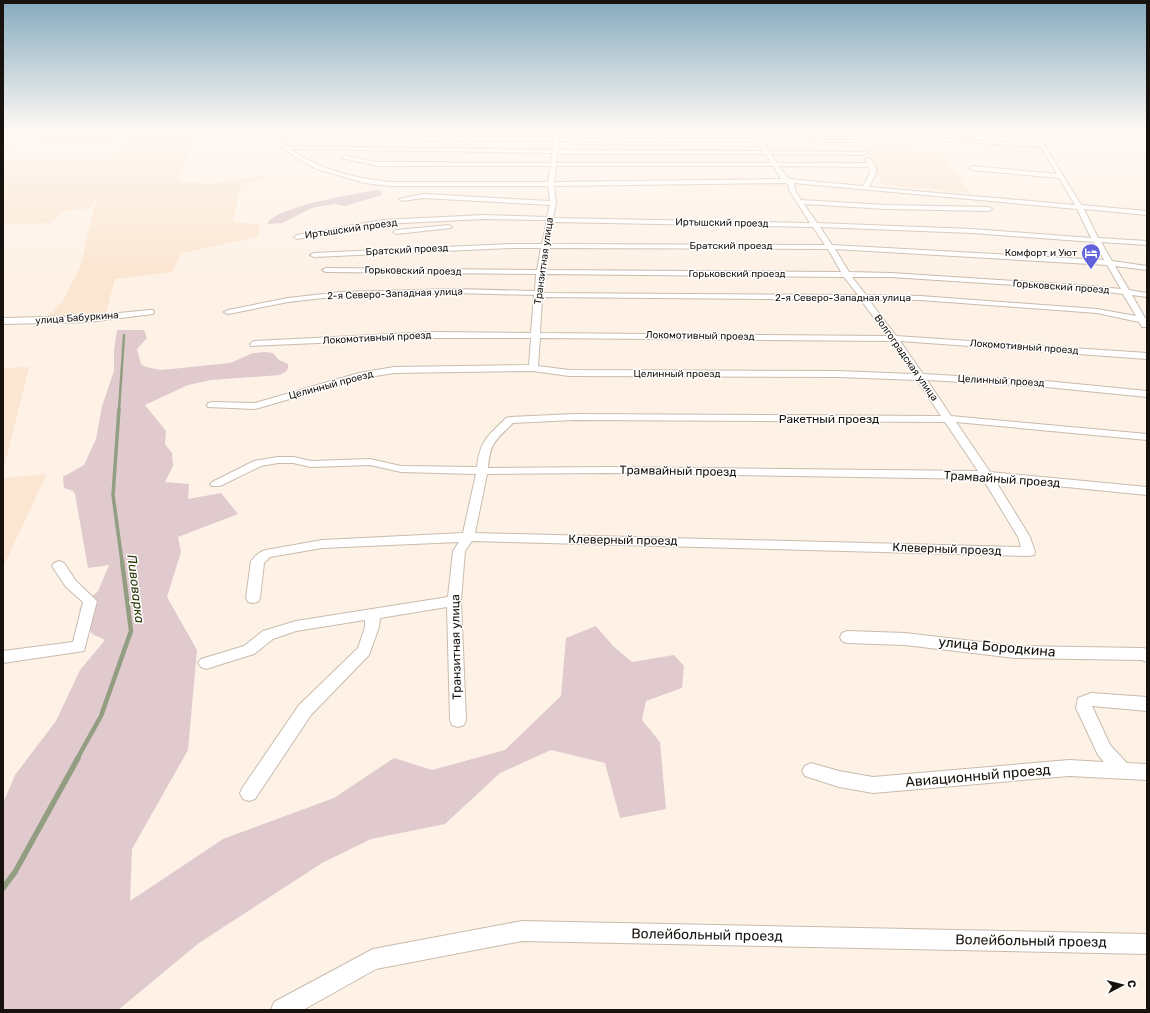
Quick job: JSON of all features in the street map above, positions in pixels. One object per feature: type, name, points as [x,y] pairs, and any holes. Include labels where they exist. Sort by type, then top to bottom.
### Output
[{"type":"street","points":[[356,177],[371,181],[427,185],[788,182],[1147,213]]},
{"type":"street","name":"Транзитная улица","points":[[533,368],[540,273],[544,246],[548,232],[548,221],[553,203],[552,177]]},
{"type":"street","name":"Волгоградская улица","points":[[783,177],[792,184],[792,190],[799,202],[830,247],[846,274],[894,339],[987,476],[1024,537],[1029,552]]},
{"type":"street","points":[[866,188],[871,177]]},
{"type":"street","points":[[1061,177],[1079,207],[1125,292],[1145,320],[1147,329]]},
{"type":"street","points":[[402,199],[423,196],[553,203]]},
{"type":"street","points":[[799,202],[886,207],[990,209]]},
{"type":"street","name":"Иртышский проезд","points":[[297,236],[348,229],[382,222],[484,217],[544,218],[548,221]]},
{"type":"street","name":"Иртышский проезд","points":[[396,232],[460,226],[548,221],[813,224],[909,228],[1147,243]]},
{"type":"street","name":"Братский проезд","points":[[314,255],[435,249],[544,246],[830,247],[1110,263],[1147,268]]},
{"type":"street","name":"Горьковский проезд","points":[[326,270],[891,275],[1125,292],[1147,295]]},
{"type":"street","name":"2-я Северо-Западная улица","points":[[228,312],[288,300],[341,294],[438,291],[538,294],[920,298],[1097,311],[1145,320]]},
{"type":"street","name":"улица Бабуркина","points":[[3,321],[80,319],[150,312]]},
{"type":"street","name":"Локомотивный проезд","points":[[254,344],[434,335],[894,339],[1147,356]]},
{"type":"street","name":"Целинный проезд","points":[[212,405],[255,406],[362,375],[394,370],[533,368],[542,371],[577,373],[838,374],[920,377],[1046,384],[1147,394]]},
{"type":"street","name":"Ракетный проезд","points":[[510,420],[574,417],[964,419],[1147,437]]},
{"type":"street","name":"Транзитная улица","points":[[458,720],[454,601],[459,551],[468,537],[482,471],[484,452],[488,442],[510,420]]},
{"type":"street","name":"Трамвайный проезд","points":[[216,484],[258,463],[278,460],[294,460],[311,464],[370,462],[401,469],[482,471],[600,470],[971,474],[1147,491]]},
{"type":"street","name":"Клеверный проезд","points":[[253,598],[258,561],[266,554],[322,544],[468,537],[1029,552]]},
{"type":"street","points":[[3,656],[79,647],[90,602],[71,584],[59,566]]},
{"type":"street","points":[[206,663],[249,650],[268,635],[296,626],[454,601]]},
{"type":"street","points":[[250,793],[305,710],[364,651],[372,627],[373,615]]},
{"type":"street","name":"улица Бородкина","points":[[848,637],[905,639],[1015,652],[1143,654],[1147,656]]},
{"type":"street","points":[[1124,771],[1104,750],[1084,708],[1084,703],[1091,699],[1147,704]]},
{"type":"street","name":"Авиационный проезд","points":[[811,771],[839,779],[873,785],[1069,768],[1147,772]]},
{"type":"street","name":"Волейбольный проезд","points":[[282,1010],[373,959],[522,931],[1147,944]]},
{"type":"shaded area","points":[[3,177],[181,177],[180,181],[211,184],[248,177],[268,178],[241,186],[233,221],[260,225],[258,237],[181,253],[173,272],[115,279],[106,314],[45,318],[62,302],[80,268],[98,191],[91,208],[65,211],[51,223],[3,224]]},
{"type":"shaded area","points":[[880,177],[959,177],[970,193],[883,185]]},
{"type":"shaded area","points":[[376,190],[382,191],[382,195],[345,206],[334,204],[312,208],[282,223],[267,224],[273,218],[300,206]]},
{"type":"shaded area","points":[[117,330],[144,330],[147,338],[137,349],[141,364],[146,367],[161,370],[230,363],[253,353],[265,352],[273,353],[279,360],[288,364],[286,371],[280,375],[211,380],[188,385],[145,405],[166,431],[165,444],[172,453],[173,466],[165,482],[189,484],[188,499],[221,493],[238,514],[178,537],[181,552],[167,597],[197,650],[188,750],[132,849],[130,901],[223,839],[334,798],[394,758],[432,770],[505,750],[561,696],[566,638],[596,626],[613,646],[632,662],[674,655],[684,666],[682,688],[646,701],[642,720],[660,742],[666,809],[620,818],[605,763],[551,750],[500,773],[445,824],[371,839],[322,863],[199,943],[118,1010],[3,1010],[3,803],[15,775],[56,721],[80,670],[105,640],[92,634],[79,609],[98,591],[109,565],[88,568],[75,494],[73,491],[64,488],[63,477],[84,465],[96,439],[102,406],[114,371],[114,350]]},
{"type":"shaded area","points":[[29,367],[3,472],[3,368]]},
{"type":"shaded area","points":[[47,474],[3,567],[3,478]]},
{"type":"waterway","name":"Пивоварка","points":[[119,410],[124,335]]},
{"type":"waterway","name":"Пивоварка","points":[[119,409],[113,495],[122,562]]},
{"type":"waterway","name":"Пивоварка","points":[[77,759],[101,716],[131,631],[122,561]]},
{"type":"waterway","name":"Пивоварка","points":[[3,888],[15,872],[78,758]]},
{"type":"place","name":"Комфорт и Уют","points":[[1091,270]]}]
